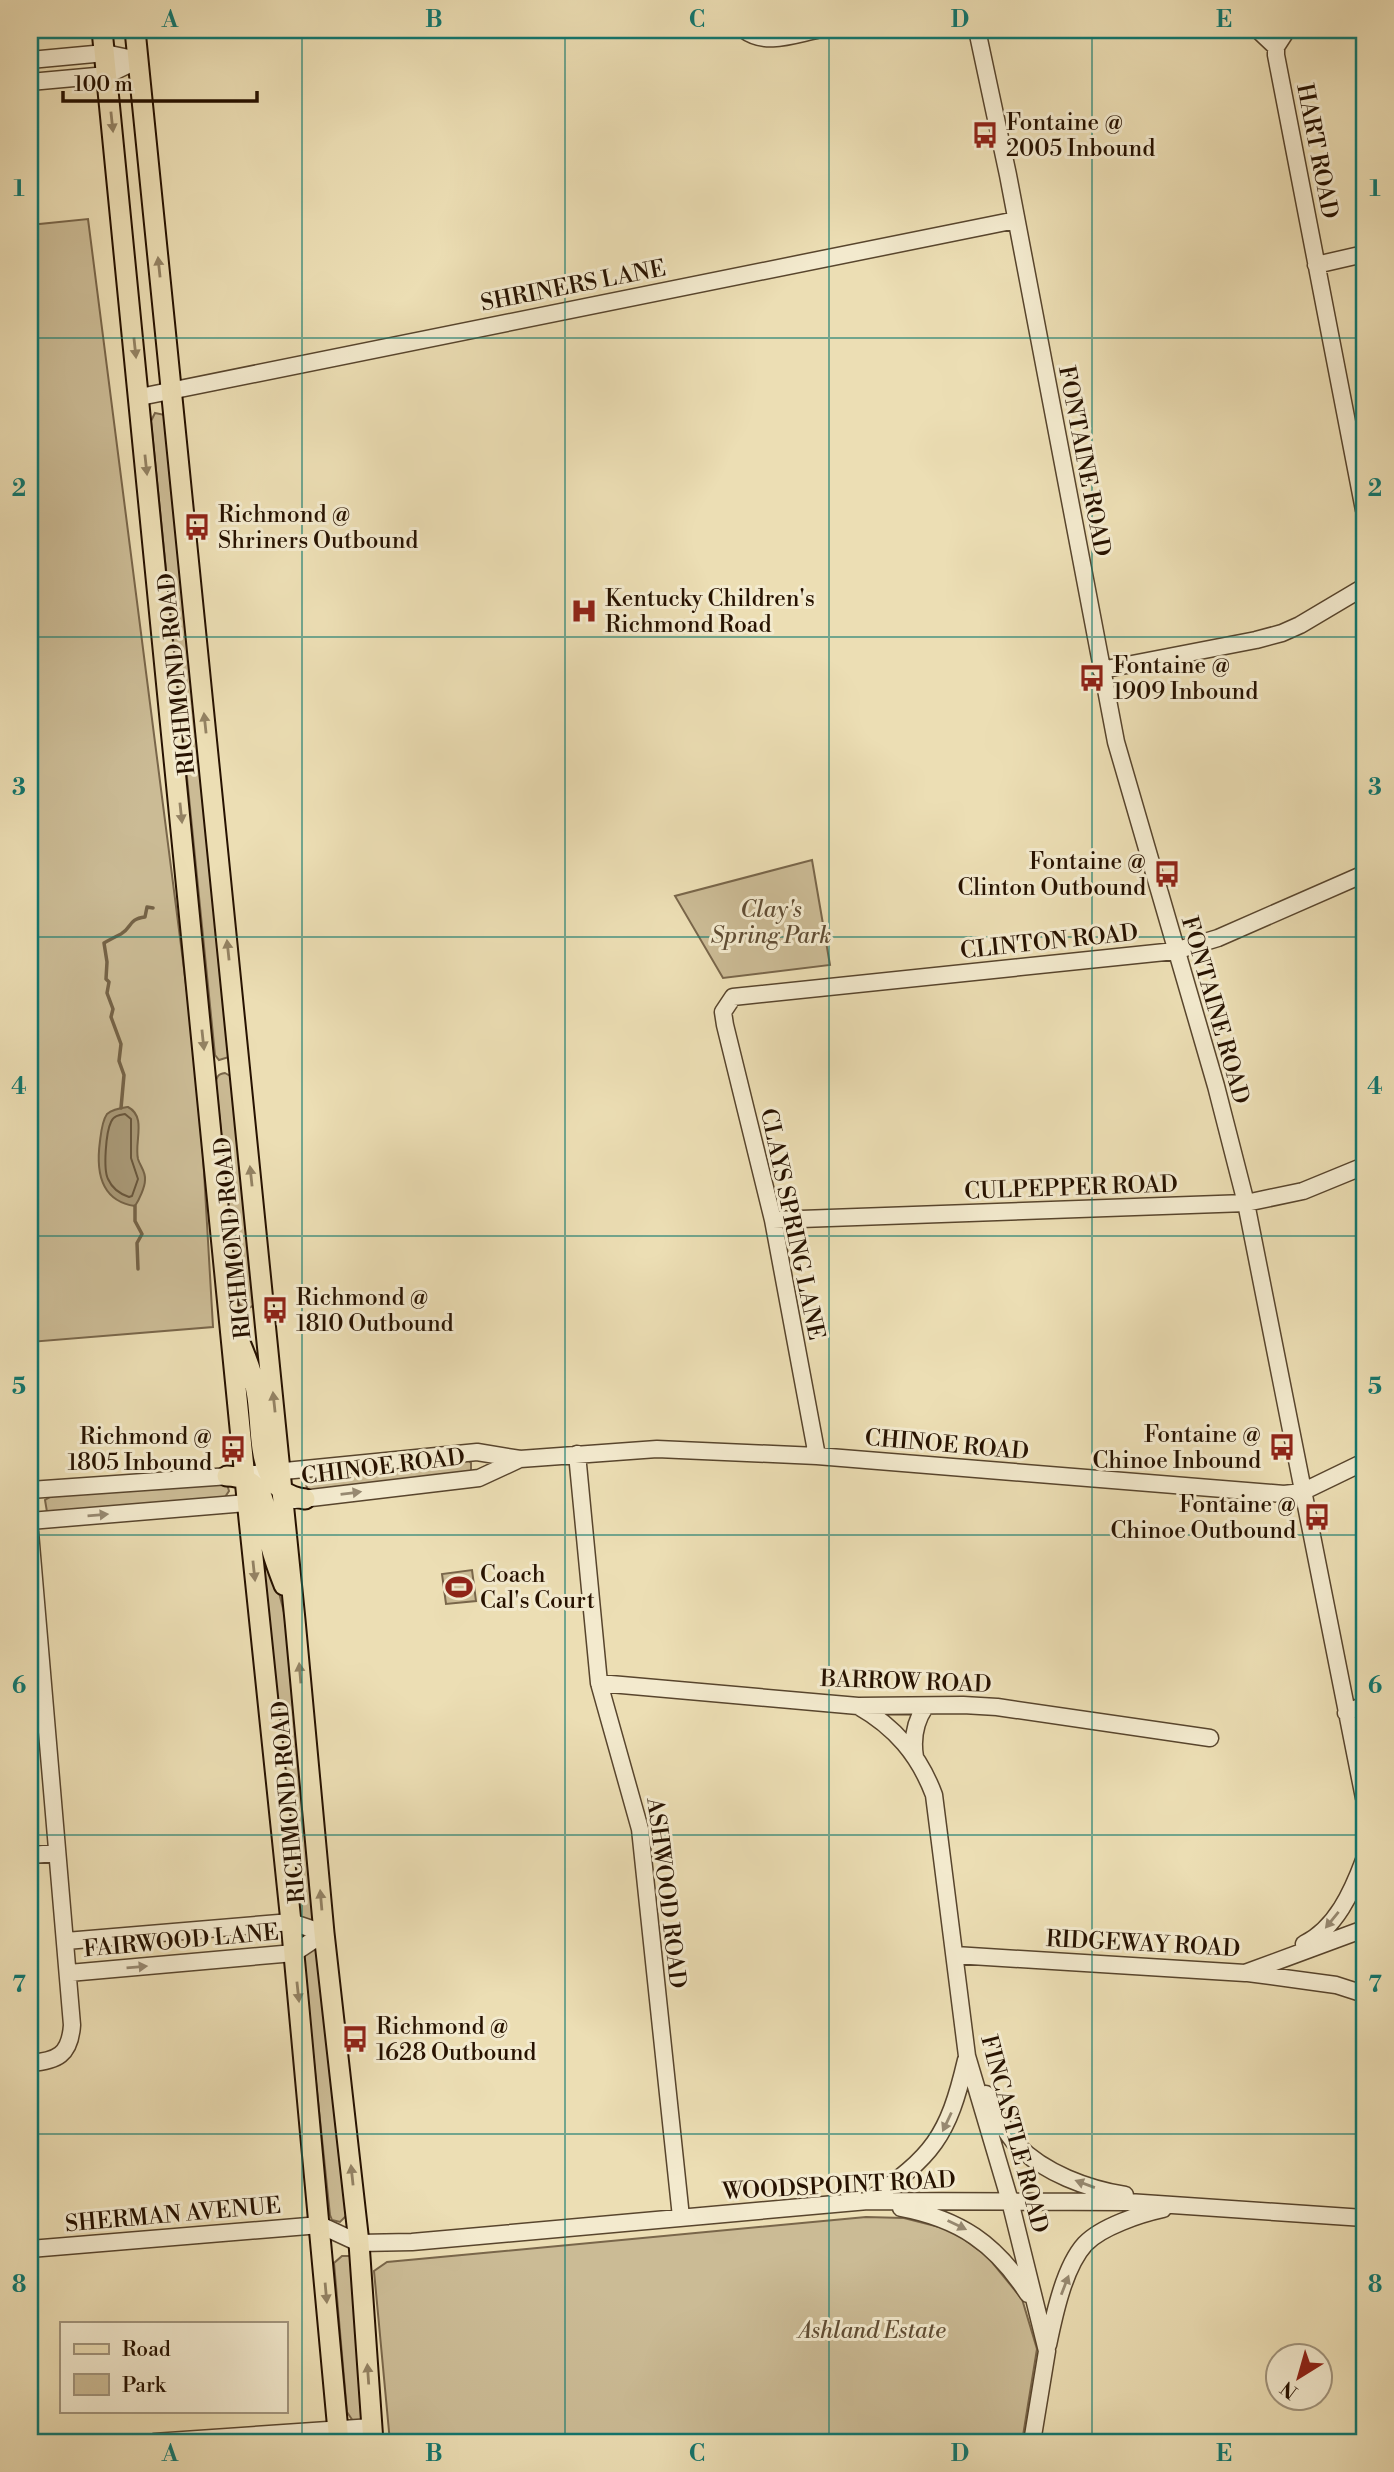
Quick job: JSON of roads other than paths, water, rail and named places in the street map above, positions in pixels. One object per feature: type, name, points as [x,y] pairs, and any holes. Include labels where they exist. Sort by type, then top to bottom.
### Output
[{"type":"main road","name":"RICHMOND ROAD","points":[[102,30],[230,1319],[239,1477]]},
{"type":"main road","name":"RICHMOND ROAD","points":[[135,30],[172,391],[274,1471]]},
{"type":"main road","points":[[230,1319],[253,1374],[274,1471],[276,1487],[269,1499]]},
{"type":"main road","points":[[239,1477],[269,1499],[305,1499]]},
{"type":"main road","name":"RICHMOND ROAD","points":[[269,1499],[267,1509],[270,1543],[295,1620],[324,1933],[359,2243],[373,2435]]},
{"type":"main road","name":"RICHMOND ROAD","points":[[269,1499],[291,1922],[338,2436]]},
{"type":"street","points":[[744,30],[755,37],[766,39],[817,30]]},
{"type":"street","name":"FONTAINE ROAD","points":[[978,30],[1101,670],[1125,779],[1216,1086],[1246,1203],[1364,1798]]},
{"type":"street","points":[[1258,30],[1276,47],[1287,30]]},
{"type":"street","name":"HART ROAD","points":[[1276,47],[1364,510]]},
{"type":"street","points":[[30,60],[104,53],[138,60]]},
{"type":"street","points":[[30,82],[107,75],[138,60]]},
{"type":"street","name":"SHRINERS LANE","points":[[140,397],[1016,220]]},
{"type":"street","points":[[1316,265],[1364,254]]},
{"type":"street","points":[[1101,670],[1282,633],[1364,587]]},
{"type":"street","name":"CLINTON ROAD","points":[[726,1004],[733,997],[1175,951],[1218,938],[1364,874]]},
{"type":"street","name":"CLAYS SPRING LANE","points":[[726,1004],[723,1012],[725,1025],[773,1220],[817,1456]]},
{"type":"street","name":"CULPEPPER ROAD","points":[[773,1220],[1246,1203],[1303,1191],[1364,1166]]},
{"type":"street","name":"CHINOE ROAD","points":[[30,1490],[239,1477],[274,1471],[477,1452],[520,1459],[657,1449],[817,1456],[1263,1493],[1302,1492],[1364,1462]]},
{"type":"street","name":"ASHWOOD ROAD","points":[[577,1454],[599,1683],[640,1829],[681,2217]]},
{"type":"street","name":"CHINOE ROAD","points":[[305,1499],[479,1478],[520,1459]]},
{"type":"street","points":[[30,1521],[269,1499]]},
{"type":"street","points":[[30,1532],[34,1645],[66,1941],[72,2025],[70,2043],[61,2054],[38,2063]]},
{"type":"street","name":"BARROW ROAD","points":[[599,1683],[858,1706],[997,1707],[1210,1738]]},
{"type":"street","points":[[1346,1713],[1364,1705]]},
{"type":"street","name":"FINCASTLE ROAD","points":[[858,1706],[885,1722],[904,1740],[927,1777],[937,1810],[967,2056],[1010,2201],[1047,2351],[1032,2442]]},
{"type":"street","points":[[915,1756],[915,1729],[925,1707]]},
{"type":"street","points":[[30,1855],[57,1853]]},
{"type":"street","points":[[1245,1973],[1322,1932],[1340,1911],[1364,1860]]},
{"type":"street","name":"FAIRWOOD LANE","points":[[66,1941],[291,1922],[324,1933]]},
{"type":"street","name":"RIDGEWAY ROAD","points":[[955,1955],[1245,1973],[1364,1929]]},
{"type":"street","name":"FAIRWOOD LANE","points":[[69,1973],[294,1953],[324,1933]]},
{"type":"street","points":[[1245,1973],[1336,1985],[1364,1994]]},
{"type":"street","points":[[868,2201],[913,2168],[937,2142],[955,2106],[967,2056]]},
{"type":"street","points":[[967,2056],[1005,2129],[1018,2146],[1035,2159],[1052,2171],[1094,2188],[1175,2206]]},
{"type":"street","points":[[868,2201],[931,2214],[972,2233],[1006,2262],[1031,2298],[1038,2314]]},
{"type":"street","name":"WOODSPOINT ROAD","points":[[320,2225],[359,2243],[412,2242],[868,2201],[1128,2202],[1364,2218]]},
{"type":"street","points":[[1047,2351],[1059,2299],[1072,2265],[1087,2242],[1133,2218],[1175,2206]]},
{"type":"street","name":"SHERMAN AVENUE","points":[[30,2249],[320,2225]]},
{"type":"street","points":[[155,2442],[373,2435]]},
{"type":"water","points":[[128,1107],[137,1117],[137,1152],[145,1177],[143,1190],[135,1206],[123,1203],[107,1191],[99,1163],[105,1117],[112,1111]]},
{"type":"waterway","points":[[121,1108],[124,1075],[119,1061],[121,1044],[111,1017],[113,1009],[107,993],[109,982],[106,979],[104,943],[124,932],[136,920],[145,917],[147,907],[153,908]]},
{"type":"waterway","points":[[135,1206],[135,1221],[142,1234],[137,1243],[138,1269]]},
{"type":"place","name":"Fontaine @ 2005 Inbound","points":[[985,135]]},
{"type":"place","name":"Richmond @ Shriners Outbound","points":[[197,527]]},
{"type":"place","name":"Kentucky Children's Richmond Road","points":[[584,611]]},
{"type":"place","name":"Fontaine @ 1909 Inbound","points":[[1092,678]]},
{"type":"place","name":"Fontaine @ Clinton Outbound","points":[[1167,874]]},
{"type":"place","name":"Richmond @ 1810 Outbound","points":[[275,1310]]},
{"type":"place","name":"Fontaine @ Chinoe Inbound","points":[[1282,1447]]},
{"type":"place","name":"Richmond @ 1805 Inbound","points":[[233,1449]]},
{"type":"place","name":"Fontaine @ Chinoe Outbound","points":[[1317,1517]]},
{"type":"place","name":"Coach Cal's Court","points":[[459,1587]]},
{"type":"place","name":"Richmond @ 1628 Outbound","points":[[355,2039]]},
{"type":"park label","name":"Clay's Spring Park","points":[[771,922]]},
{"type":"park label","name":"Ashland Estate","points":[[872,2330]]}]
